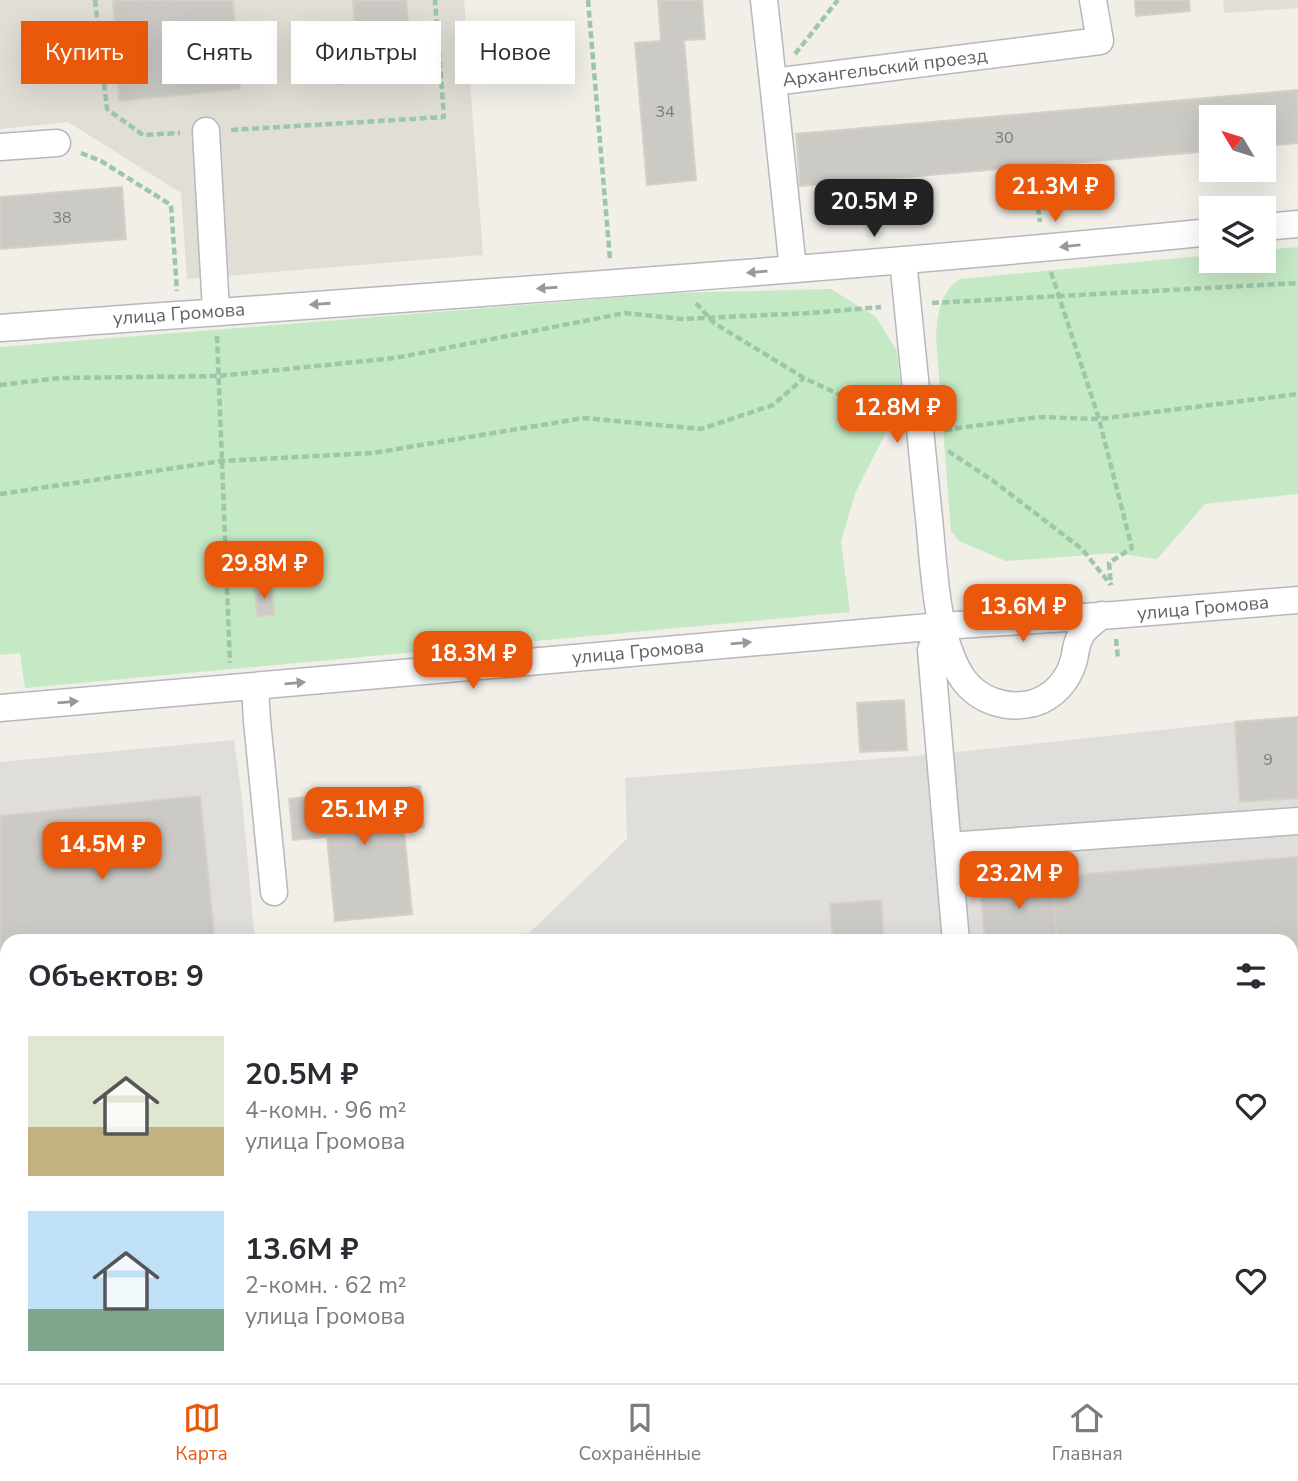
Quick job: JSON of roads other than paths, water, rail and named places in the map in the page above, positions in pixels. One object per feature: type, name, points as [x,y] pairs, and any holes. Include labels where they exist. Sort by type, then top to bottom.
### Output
[{"type":"street","points":[[764,0],[773,82]]},
{"type":"street","name":"Архангельский проезд","points":[[793,269],[773,82],[1100,41],[1093,0]]},
{"type":"street","points":[[206,131],[216,312]]},
{"type":"street","points":[[0,147],[57,143]]},
{"type":"street","points":[[1276,226],[1298,224]]},
{"type":"street","name":"улица Громова","points":[[0,328],[674,279],[1045,249],[1199,233]]},
{"type":"street","points":[[903,260],[941,626],[963,678],[974,691],[986,699],[1003,705],[1033,703],[1052,694],[1064,682],[1083,631],[1108,615]]},
{"type":"street","name":"улица Громова","points":[[0,708],[941,626],[1298,600]]},
{"type":"street","points":[[941,626],[931,650],[955,934]]},
{"type":"street","points":[[243,687],[257,721],[274,892]]},
{"type":"street","points":[[948,846],[1298,821]]}]
